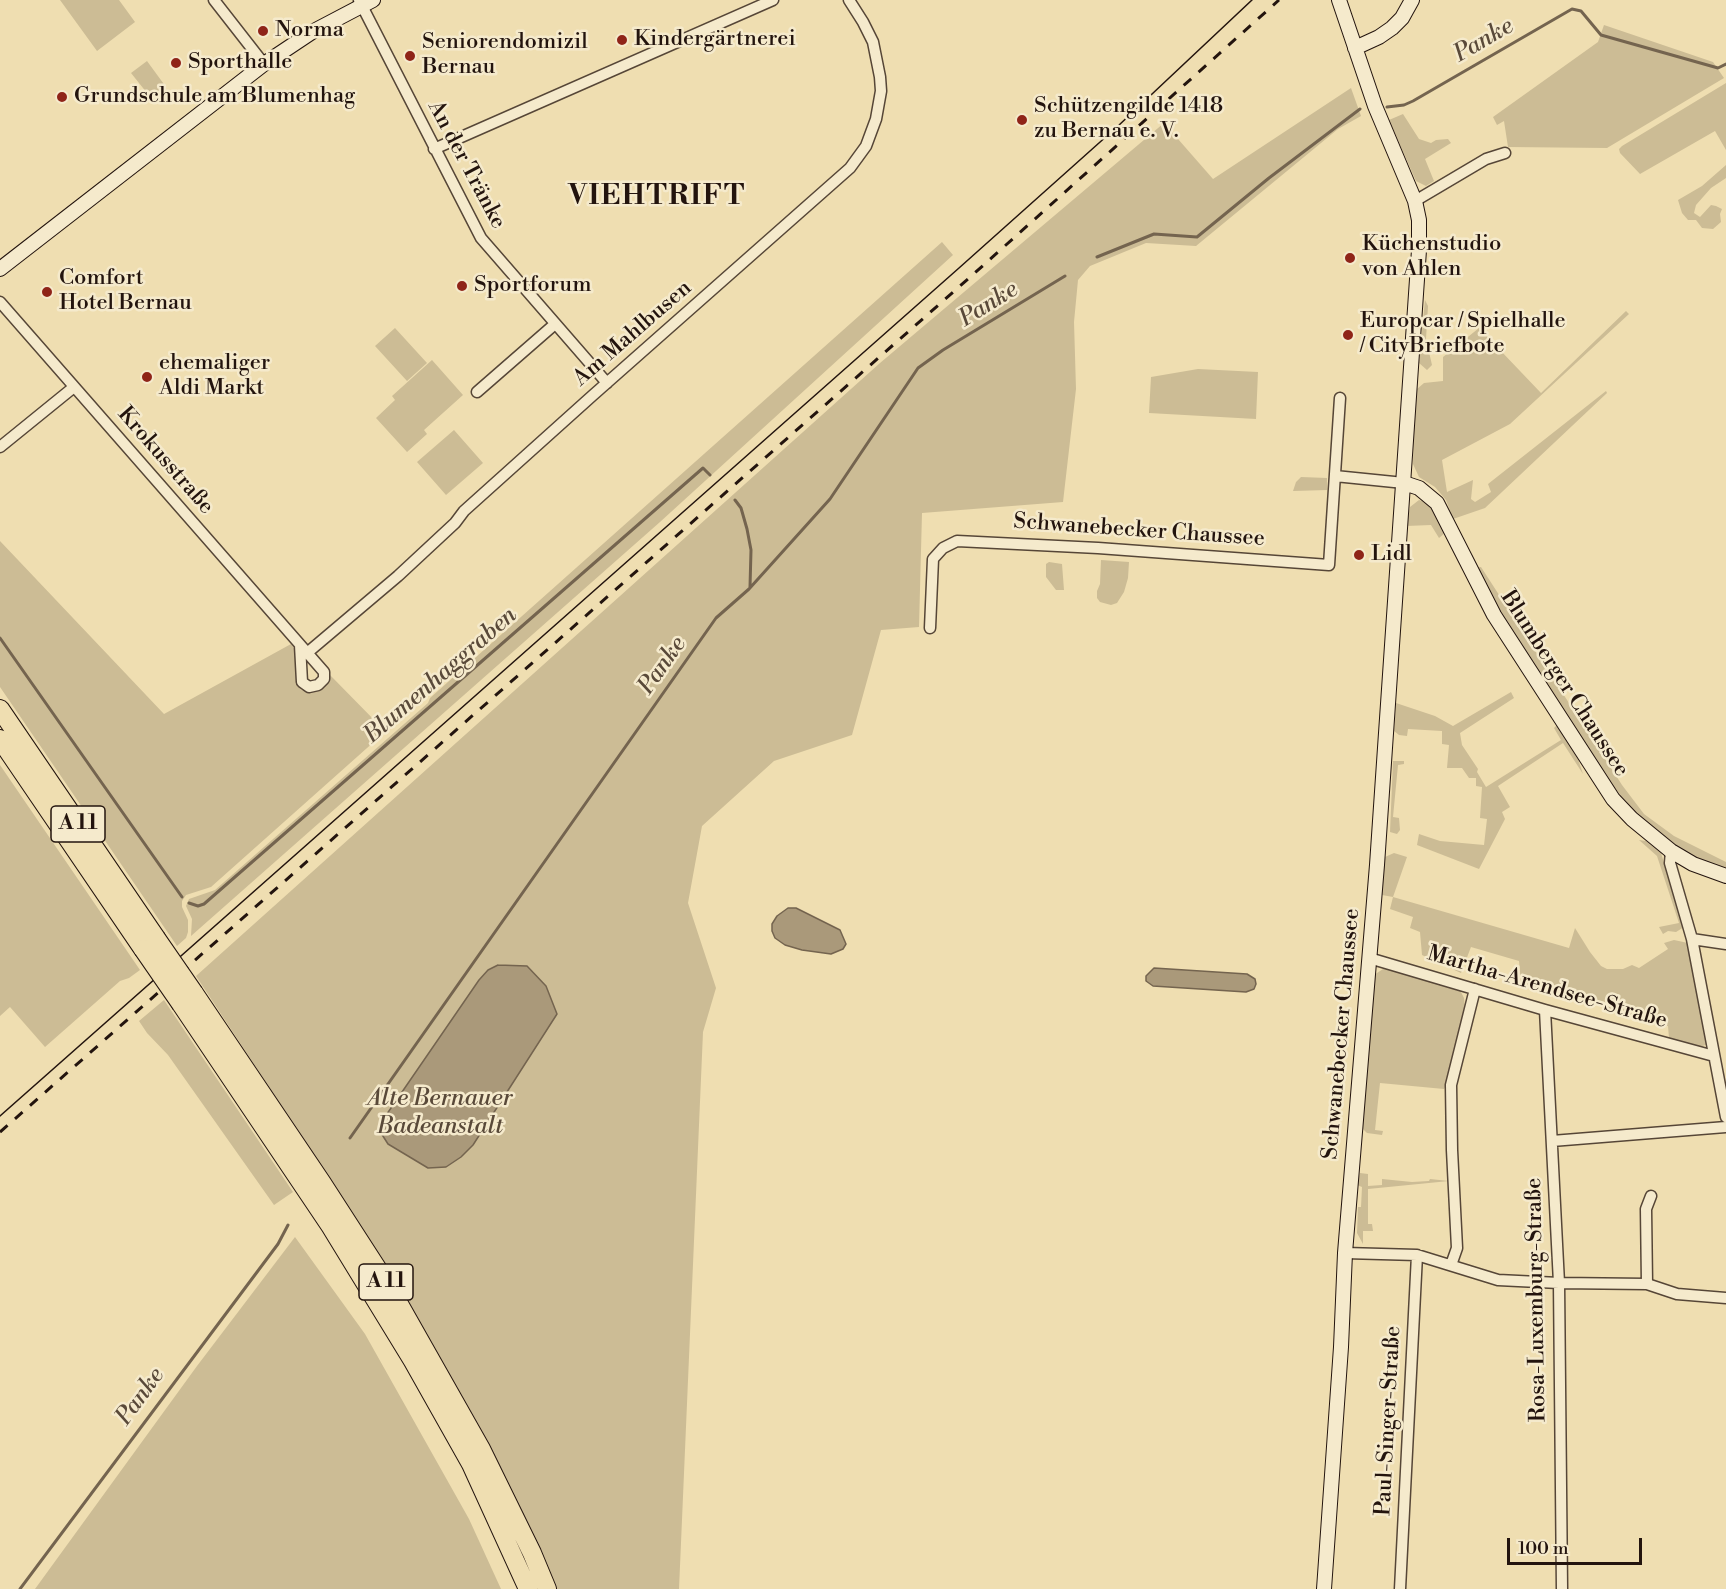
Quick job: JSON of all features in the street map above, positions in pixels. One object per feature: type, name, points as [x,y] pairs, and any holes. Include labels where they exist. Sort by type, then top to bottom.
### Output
[{"type":"highway","name":"A 11","points":[[0,709],[187,999],[413,1361],[471,1464],[528,1589]]},
{"type":"highway","name":"A 11","points":[[0,739],[150,944]]},
{"type":"highway","name":"A 11","points":[[187,999],[322,1183],[391,1290],[481,1449],[547,1589]]},
{"type":"main road","name":"Schwanebecker Chaussee","points":[[1324,1589],[1341,1347],[1345,1253],[1369,958],[1419,250],[1419,219],[1415,201],[1375,106],[1339,0]]},
{"type":"main road","points":[[1355,48],[1392,28],[1402,18],[1412,0]]},
{"type":"main road","points":[[0,269],[264,64],[312,32],[365,2]]},
{"type":"main road","name":"Blumberger Chaussee","points":[[1404,483],[1419,488],[1437,503],[1494,615],[1613,799],[1632,819],[1671,851],[1693,864],[1726,876]]},
{"type":"street","points":[[214,0],[264,64]]},
{"type":"street","points":[[434,149],[772,0]]},
{"type":"street","name":"Am Mahlbusen","points":[[304,649],[398,576],[455,523],[472,503],[847,172],[866,146],[876,119],[881,94],[873,42],[849,0]]},
{"type":"street","name":"An der Tränke","points":[[365,2],[434,149],[481,238],[607,383]]},
{"type":"street","points":[[1415,201],[1486,159],[1505,153]]},
{"type":"street","name":"Krokusstraße","points":[[0,302],[304,649]]},
{"type":"street","points":[[477,392],[555,324]]},
{"type":"street","points":[[0,447],[74,387]]},
{"type":"street","name":"Schwanebecker Chaussee","points":[[930,628],[933,559],[943,548],[957,541],[1098,548],[1329,565],[1340,398]]},
{"type":"street","points":[[1335,476],[1404,483]]},
{"type":"street","points":[[1671,851],[1670,863],[1692,939],[1726,1117]]},
{"type":"street","points":[[1692,939],[1726,944]]},
{"type":"street","name":"Martha-Arendsee-Straße","points":[[1369,958],[1545,1010],[1714,1056]]},
{"type":"street","points":[[1451,1265],[1457,1248],[1451,1085],[1475,989]]},
{"type":"street","name":"Rosa-Luxemburg-Straße","points":[[1545,1010],[1559,1283],[1562,1589]]},
{"type":"street","points":[[1552,1141],[1726,1127]]},
{"type":"street","points":[[1647,1284],[1646,1209],[1651,1196]]},
{"type":"street","points":[[1345,1253],[1418,1255],[1498,1280],[1647,1284],[1677,1294],[1726,1298]]},
{"type":"street","name":"Paul-Singer-Straße","points":[[1400,1589],[1418,1255]]},
{"type":"shaded area","points":[[60,0],[119,0],[135,22],[97,51]]},
{"type":"shaded area","points":[[1604,25],[1713,62],[1724,78],[1607,148],[1508,147],[1504,121],[1497,125],[1493,117],[1598,42]]},
{"type":"shaded area","points":[[147,61],[166,87],[151,98],[131,73]]},
{"type":"shaded area","points":[[1726,83],[1726,150],[1715,131],[1640,174],[1620,153],[1619,149],[1622,146]]},
{"type":"shaded area","points":[[1351,88],[1361,116],[1338,129],[1196,246],[1146,243],[1090,266],[1078,280],[1074,322],[1076,389],[1063,502],[922,513],[919,627],[881,630],[852,735],[774,761],[702,826],[688,903],[716,988],[703,1032],[679,1589],[557,1589],[490,1445],[399,1285],[196,976],[880,363],[1164,123],[1213,179]]},
{"type":"shaded area","points":[[1403,114],[1419,139],[1431,143],[1448,139],[1451,143],[1425,159],[1434,181],[1426,186],[1416,181],[1389,120]]},
{"type":"shaded area","points":[[1726,165],[1726,178],[1711,188],[1696,205],[1694,213],[1700,217],[1711,205],[1716,206],[1722,209],[1721,222],[1713,229],[1702,228],[1696,220],[1688,220],[1682,213],[1678,200],[1702,186]]},
{"type":"shaded area","points":[[942,242],[953,255],[660,522],[191,936],[192,919],[186,906],[189,899],[215,890],[428,703],[430,698]]},
{"type":"shaded area","points":[[1425,300],[1428,306],[1426,339],[1432,365],[1427,370],[1419,363]]},
{"type":"shaded area","points":[[1626,311],[1629,314],[1510,424],[1442,460],[1447,492],[1473,480],[1471,499],[1475,502],[1491,492],[1488,484],[1606,391],[1607,393],[1485,508],[1453,519],[1446,500],[1435,487],[1419,477],[1413,464],[1414,395],[1424,383],[1443,381],[1443,357],[1479,328],[1541,393]]},
{"type":"shaded area","points":[[395,328],[427,363],[407,381],[375,346]]},
{"type":"shaded area","points":[[432,360],[463,395],[424,430],[427,434],[407,452],[376,418],[395,400],[392,396]]},
{"type":"shaded area","points":[[1198,369],[1258,372],[1256,419],[1149,413],[1151,377]]},
{"type":"shaded area","points":[[454,430],[483,463],[446,495],[417,462]]},
{"type":"shaded area","points":[[1301,477],[1327,478],[1327,490],[1293,491],[1296,482]]},
{"type":"shaded area","points":[[1419,500],[1425,502],[1438,514],[1446,532],[1439,538],[1431,525],[1406,526],[1410,507]]},
{"type":"shaded area","points":[[0,541],[164,714],[291,644],[296,651],[296,682],[301,690],[311,692],[327,682],[330,675],[383,729],[376,740],[211,887],[186,895],[182,901],[182,907],[188,920],[188,932],[186,938],[177,946],[0,687]]},
{"type":"shaded area","points":[[1101,560],[1129,562],[1124,592],[1117,603],[1111,605],[1100,602],[1097,598]]},
{"type":"shaded area","points":[[1049,562],[1062,564],[1064,590],[1056,590],[1046,577],[1046,564]]},
{"type":"shaded area","points":[[1481,567],[1622,785],[1644,814],[1674,836],[1726,862],[1726,871],[1678,849],[1638,816],[1623,799],[1585,747],[1587,745],[1570,719],[1567,721],[1505,625],[1473,568]]},
{"type":"shaded area","points":[[1511,692],[1514,698],[1460,733],[1462,745],[1478,769],[1477,772],[1486,787],[1561,740],[1554,728],[1557,725],[1578,759],[1583,774],[1563,743],[1498,786],[1510,807],[1502,812],[1505,819],[1479,869],[1417,845],[1419,834],[1440,841],[1484,845],[1487,819],[1480,818],[1482,787],[1476,786],[1476,778],[1469,778],[1462,768],[1447,768],[1449,745],[1442,744],[1442,731],[1408,729],[1407,736],[1399,735],[1394,731],[1396,703],[1435,716],[1453,726]]},
{"type":"shaded area","points":[[1393,761],[1404,761],[1404,764],[1398,765],[1393,817],[1399,818],[1400,830],[1397,834],[1390,832]]},
{"type":"shaded area","points":[[0,765],[140,970],[120,981],[45,1047],[10,1007],[0,1016]]},
{"type":"shaded area","points":[[1639,840],[1646,841],[1661,853],[1684,927],[1676,932],[1668,931],[1663,934],[1659,927],[1679,923],[1657,856]]},
{"type":"shaded area","points":[[1394,853],[1407,857],[1393,897],[1382,895],[1385,857]]},
{"type":"shaded area","points":[[1393,897],[1569,948],[1575,928],[1590,952],[1601,966],[1607,969],[1623,969],[1632,965],[1639,968],[1668,949],[1664,943],[1674,940],[1688,943],[1708,1044],[1700,1047],[1669,1038],[1668,1026],[1521,983],[1519,961],[1471,947],[1461,973],[1422,955],[1420,932],[1410,928],[1413,917],[1390,909]]},
{"type":"shaded area","points":[[1386,967],[1459,988],[1464,998],[1465,1008],[1444,1089],[1380,1083],[1375,1130],[1383,1131],[1382,1135],[1367,1133],[1361,1127],[1374,975]]},
{"type":"shaded area","points":[[164,1000],[293,1192],[274,1205],[168,1055],[139,1021]]},
{"type":"shaded area","points":[[1360,1173],[1368,1174],[1368,1186],[1382,1185],[1382,1179],[1412,1182],[1429,1181],[1430,1179],[1449,1181],[1368,1189],[1368,1224],[1372,1224],[1373,1231],[1363,1231],[1363,1244],[1357,1233],[1358,1207],[1361,1207],[1362,1187],[1357,1185]]},
{"type":"shaded area","points":[[295,1237],[365,1334],[469,1519],[501,1589],[35,1589],[197,1366]]},
{"type":"water","points":[[788,908],[796,908],[840,930],[846,944],[843,949],[831,954],[802,950],[785,945],[775,938],[772,924],[777,916]]},
{"type":"water","name":"Alte Bernauer Badeanstalt","points":[[498,965],[527,966],[546,986],[557,1014],[473,1145],[446,1167],[428,1168],[388,1144],[381,1133],[380,1124],[479,980],[488,970]]},
{"type":"water","points":[[1154,968],[1247,974],[1255,979],[1256,984],[1254,989],[1246,992],[1153,986],[1146,981],[1146,976]]},
{"type":"waterway","name":"Panke","points":[[1387,107],[1404,105],[1413,101],[1572,9],[1581,11],[1601,35],[1718,68],[1726,64]]},
{"type":"waterway","name":"Panke","points":[[1097,257],[1154,234],[1197,237],[1269,178],[1360,109]]},
{"type":"waterway","name":"Panke","points":[[350,1138],[716,618],[749,589],[830,499],[918,368],[943,350],[1065,276]]},
{"type":"waterway","name":"Blumenhaggraben","points":[[189,903],[198,906],[204,904],[703,468],[710,475]]},
{"type":"waterway","points":[[735,500],[741,508],[751,550],[750,587]]},
{"type":"waterway","points":[[0,638],[182,897]]},
{"type":"waterway","name":"Panke","points":[[20,1589],[278,1244],[288,1225]]},
{"type":"tram line","points":[[0,1116],[959,268],[1118,126],[1252,0]]},
{"type":"railway","points":[[0,1132],[968,279],[1279,0]]},
{"type":"place","name":"Norma","points":[[263,31]]},
{"type":"place","name":"Kindergärtnerei","points":[[622,40]]},
{"type":"place","name":"Seniorendomizil Bernau","points":[[410,56]]},
{"type":"place","name":"Sporthalle","points":[[176,63]]},
{"type":"place","name":"Grundschule am Blumenhag","points":[[62,97]]},
{"type":"place","name":"Schützengilde 1418 zu Bernau e. V.","points":[[1022,120]]},
{"type":"place","name":"Küchenstudio von Ahlen","points":[[1350,258]]},
{"type":"place","name":"Sportforum","points":[[462,286]]},
{"type":"place","name":"Comfort Hotel Bernau","points":[[47,292]]},
{"type":"place","name":"Europcar / Spielhalle / CityBriefbote","points":[[1348,335]]},
{"type":"place","name":"ehemaliger Aldi Markt","points":[[147,377]]},
{"type":"place","name":"Lidl","points":[[1359,555]]},
{"type":"district","name":"VIEHTRIFT","points":[[657,197]]}]
